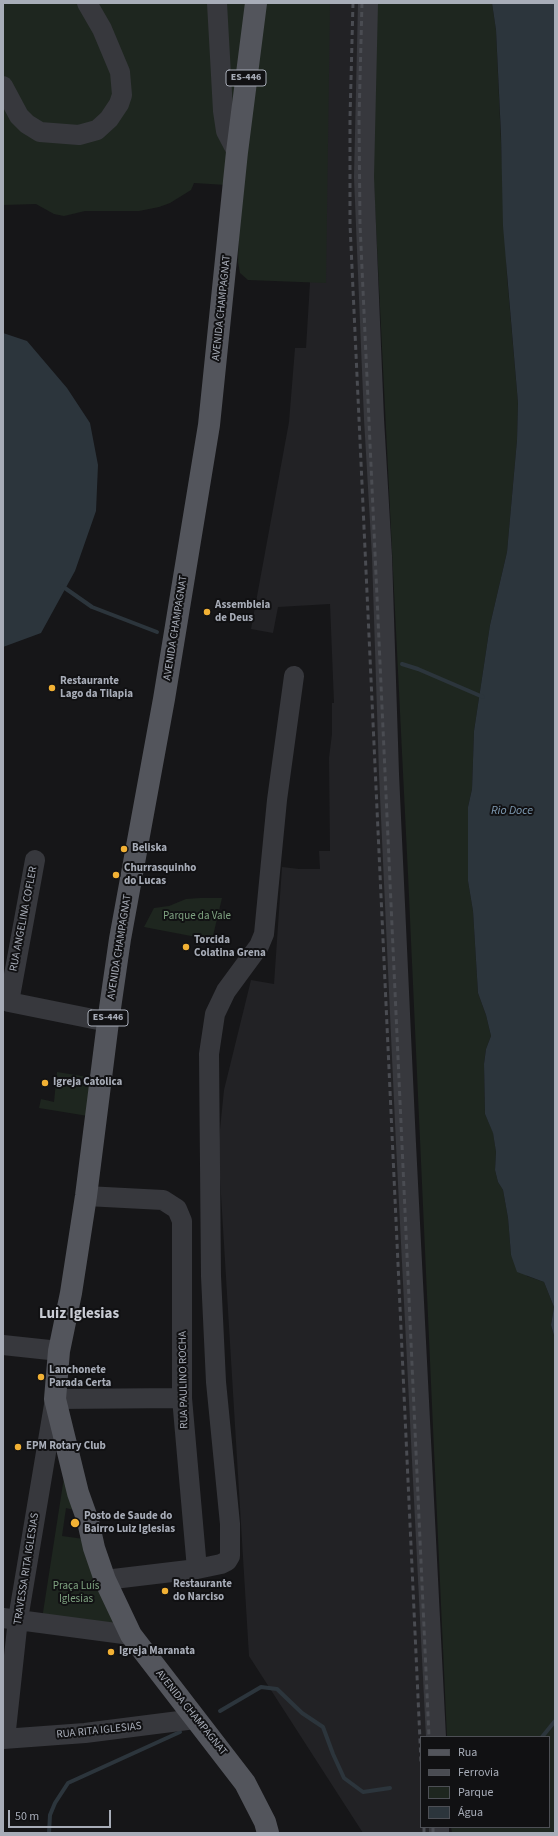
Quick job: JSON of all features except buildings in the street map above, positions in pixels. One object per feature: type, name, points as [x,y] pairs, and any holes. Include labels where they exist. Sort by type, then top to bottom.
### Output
[{"type":"main road","name":"ES-446","points":[[237,152],[256,3]]},
{"type":"main road","name":"AVENIDA CHAMPAGNAT","points":[[237,152],[209,425],[164,699],[120,939],[86,1196],[72,1286],[59,1351],[55,1399],[78,1493],[88,1521],[94,1548],[104,1580],[130,1635],[245,1783],[265,1822],[268,1833]]},
{"type":"street","points":[[3,86],[19,116],[27,124],[40,132],[79,135],[97,130],[109,119],[119,104],[122,95],[120,72],[102,29],[87,3]]},
{"type":"street","points":[[217,3],[223,111],[226,131],[237,152]]},
{"type":"street","points":[[368,3],[364,177],[373,412],[382,556],[406,1144],[436,1736]]},
{"type":"street","points":[[104,1580],[197,1570],[220,1564],[227,1561],[230,1556],[231,1548],[216,1382],[211,1276],[209,1054],[215,1014],[235,976],[259,946],[264,934],[276,800],[294,676]]},
{"type":"street","name":"RUA ANGELINA COFLER","points":[[6,1001],[35,860]]},
{"type":"street","points":[[6,1001],[108,1022]]},
{"type":"street","name":"RUA PAULINO ROCHA","points":[[86,1196],[162,1200],[176,1209],[182,1220],[182,1398],[197,1570]]},
{"type":"street","points":[[3,1345],[59,1351]]},
{"type":"street","points":[[55,1399],[182,1398]]},
{"type":"street","name":"TRAVESSA RITA IGLESIAS","points":[[4,1739],[11,1618],[55,1399]]},
{"type":"street","points":[[11,1618],[130,1635]]},
{"type":"street","name":"RUA RITA IGLESIAS","points":[[4,1739],[85,1733],[195,1719]]},
{"type":"shaded area","points":[[327,3],[378,3],[373,258],[443,1736],[420,1736],[420,1828],[447,1828],[448,1833],[363,1833],[249,1656],[219,1162],[219,1139],[224,1090],[251,980],[274,984],[282,867],[320,869],[319,851],[330,851],[329,758],[332,734],[332,703],[334,703],[330,604],[278,607],[273,633],[251,629],[289,422],[295,348],[306,348]]},
{"type":"green space","points":[[3,3],[330,3],[326,283],[248,280],[240,273],[238,262],[239,229],[243,186],[194,183],[191,190],[170,203],[139,211],[85,211],[64,216],[54,214],[36,204],[3,205]]},
{"type":"green space","points":[[365,3],[492,3],[496,30],[507,276],[518,403],[517,440],[507,552],[490,625],[474,731],[472,789],[468,807],[468,881],[473,911],[478,993],[486,1015],[491,1036],[486,1049],[484,1064],[485,1114],[493,1132],[496,1152],[495,1170],[498,1182],[503,1190],[508,1218],[511,1255],[527,1276],[544,1282],[554,1307],[551,1325],[555,1339],[555,1833],[452,1833],[451,1828],[550,1828],[550,1736],[447,1736],[408,874]]},
{"type":"green space","name":"Parque da Vale","points":[[222,898],[212,940],[144,927],[154,908],[169,906],[186,899]]},
{"type":"green space","points":[[57,1072],[94,1078],[88,1116],[39,1108],[41,1099],[54,1102]]},
{"type":"green space","name":"Praça Luís Iglesias","points":[[67,1458],[78,1511],[66,1508],[62,1536],[84,1539],[125,1630],[42,1619]]},
{"type":"water","name":"Rio Doce","points":[[492,3],[555,3],[555,1339],[551,1325],[554,1307],[544,1282],[517,1272],[511,1255],[508,1218],[503,1190],[498,1182],[495,1170],[496,1152],[493,1133],[485,1114],[484,1064],[486,1049],[491,1036],[486,1015],[478,993],[473,911],[468,881],[468,807],[472,789],[474,731],[490,625],[507,552],[517,440],[518,403],[503,226],[501,135],[496,30]]},
{"type":"water","points":[[3,333],[27,341],[67,388],[90,423],[98,465],[96,511],[75,571],[41,633],[3,647]]},
{"type":"waterway","points":[[62,586],[92,607],[157,632]]},
{"type":"waterway","points":[[402,664],[418,669],[483,697]]},
{"type":"waterway","points":[[220,1711],[261,1687],[277,1689],[302,1713],[323,1727],[344,1778],[363,1792],[390,1788]]},
{"type":"waterway","points":[[543,1736],[555,1721]]},
{"type":"waterway","points":[[49,1833],[50,1815],[55,1803],[68,1783],[180,1732]]},
{"type":"railway","points":[[353,3],[350,118],[350,224],[420,1740]]},
{"type":"railway","points":[[362,3],[359,119],[360,224],[429,1736]]},
{"type":"railway","points":[[424,1828],[424,1833]]},
{"type":"railway","points":[[433,1828],[433,1833]]},
{"type":"place","name":"Assembleia de Deus","points":[[207,612]]},
{"type":"place","name":"Restaurante Lago da Tilapia","points":[[52,688]]},
{"type":"place","name":"Beliska","points":[[124,849]]},
{"type":"place","name":"Churrasquinho do Lucas","points":[[116,875]]},
{"type":"place","name":"Torcida Colatina Grena","points":[[186,947]]},
{"type":"place","name":"Igreja Catolica","points":[[45,1083]]},
{"type":"place","name":"Lanchonete Parada Certa","points":[[41,1377]]},
{"type":"place","name":"EPM Rotary Club","points":[[18,1447]]},
{"type":"place","name":"Posto de Saude do Bairro Luiz Iglesias","points":[[75,1523]]},
{"type":"place","name":"Restaurante do Narciso","points":[[165,1591]]},
{"type":"place","name":"Igreja Maranata","points":[[111,1652]]},
{"type":"district","name":"Luiz Iglesias","points":[[79,1315]]}]
